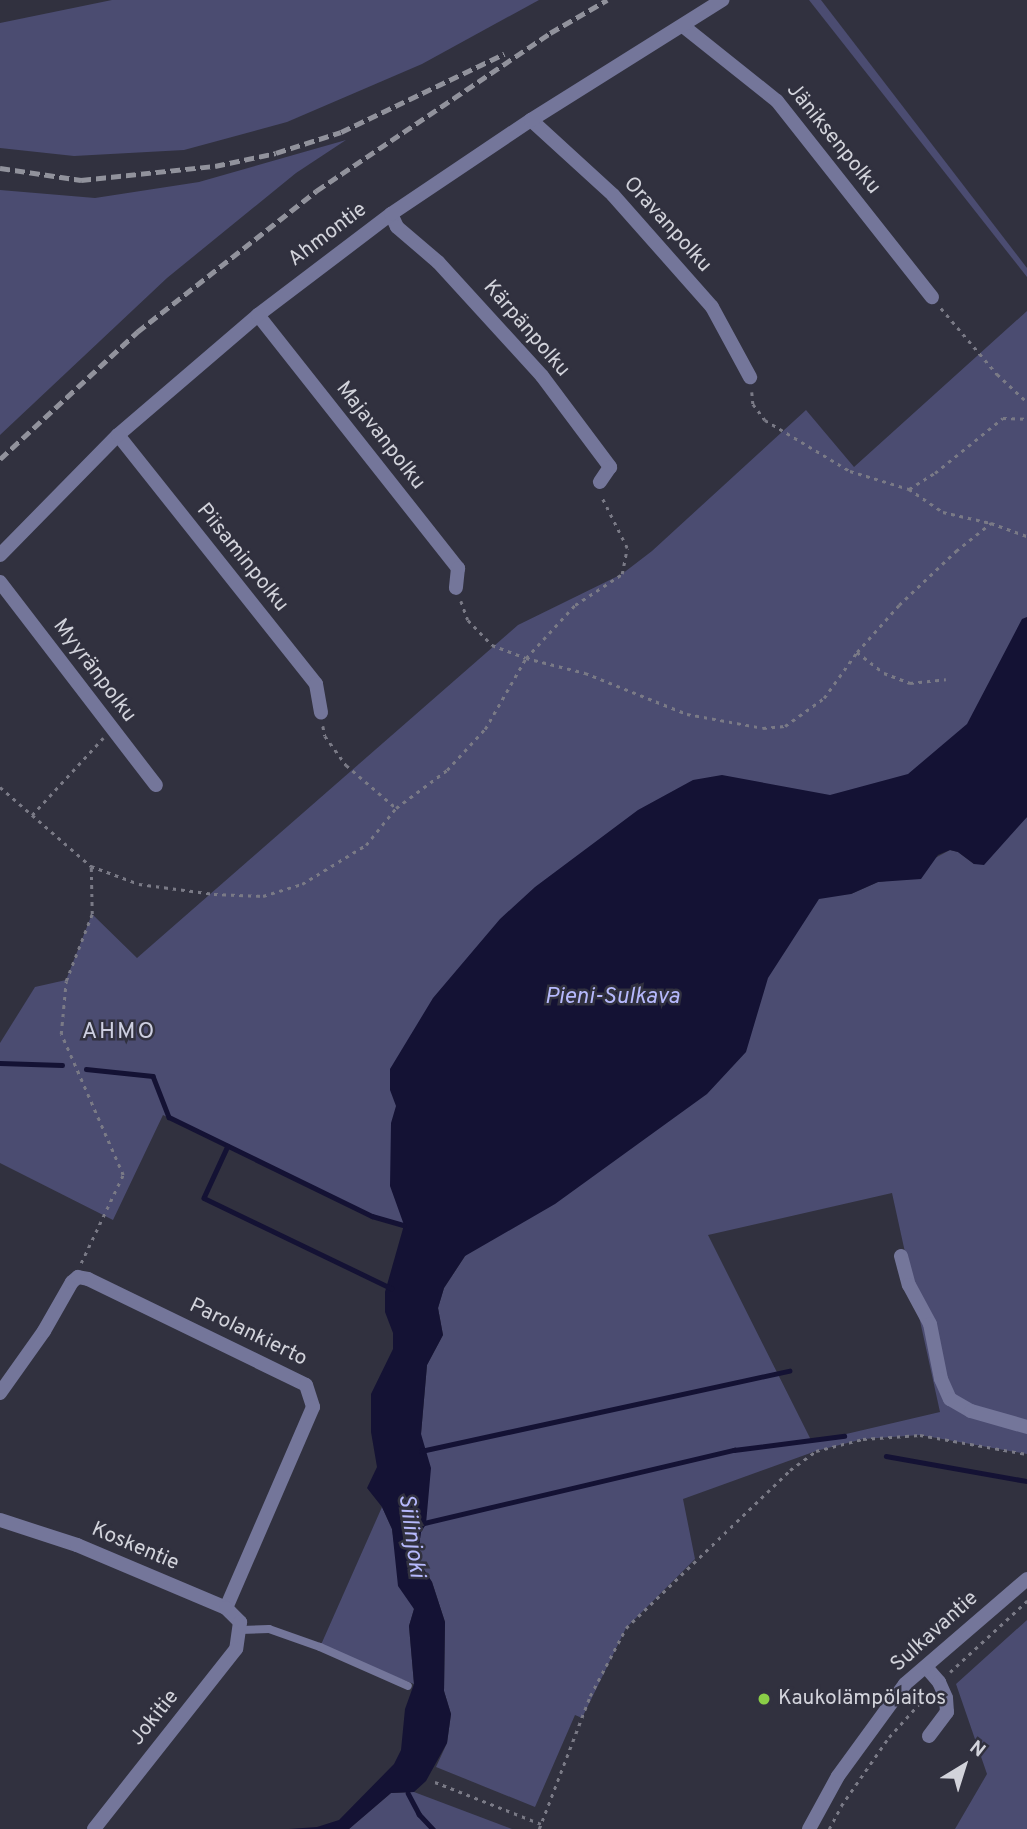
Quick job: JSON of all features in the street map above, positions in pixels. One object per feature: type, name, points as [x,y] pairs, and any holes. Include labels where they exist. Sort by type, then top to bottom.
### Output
[{"type":"street","name":"Ahmontie","points":[[0,555],[118,435],[258,315],[391,214],[531,120],[722,0]]},
{"type":"street","name":"Jäniksenpolku","points":[[683,26],[777,101],[932,297]]},
{"type":"street","name":"Oravanpolku","points":[[531,120],[613,195],[712,307],[750,377]]},
{"type":"street","name":"Kärpänpolku","points":[[391,214],[397,227],[438,262],[542,376],[610,467],[600,482]]},
{"type":"street","name":"Majavanpolku","points":[[258,315],[458,568],[456,588]]},
{"type":"street","name":"Piisaminpolku","points":[[118,435],[316,684],[321,713]]},
{"type":"street","name":"Myyränpolku","points":[[0,582],[156,785]]},
{"type":"street","points":[[901,1256],[909,1285],[930,1324],[941,1379],[950,1399],[971,1412],[1027,1427]]},
{"type":"street","name":"Parolankierto","points":[[72,1282],[78,1277],[89,1279],[306,1385],[313,1407],[226,1608]]},
{"type":"street","points":[[0,1393],[44,1331],[72,1282]]},
{"type":"street","name":"Koskentie","points":[[0,1520],[77,1545],[226,1608]]},
{"type":"street","name":"Sulkavantie","points":[[809,1829],[838,1776],[905,1684],[1027,1579]]},
{"type":"street","points":[[226,1608],[240,1622],[240,1630]]},
{"type":"street","name":"Jokitie","points":[[94,1829],[236,1648],[240,1630]]},
{"type":"street","points":[[926,1667],[939,1682],[946,1698],[947,1712],[929,1736]]},
{"type":"lane","points":[[240,1630],[269,1629],[320,1647],[408,1686]]},
{"type":"path","points":[[932,297],[997,374],[1027,402]]},
{"type":"path","points":[[750,377],[753,404],[765,420],[850,471],[909,489],[943,512],[991,523],[1027,536]]},
{"type":"path","points":[[909,489],[935,473],[1003,418],[1027,419]]},
{"type":"path","points":[[0,787],[91,866],[139,884],[214,894],[264,896],[302,884],[324,868],[352,857],[366,845],[396,808],[447,770],[485,729],[526,658],[575,605],[622,575],[627,548],[601,501],[600,482]]},
{"type":"path","points":[[456,588],[467,620],[492,645],[526,658],[585,673],[687,714],[763,728],[785,726],[806,714],[824,698],[857,652],[909,596],[956,551],[991,523]]},
{"type":"path","points":[[857,652],[884,673],[910,683],[946,679]]},
{"type":"path","points":[[321,713],[325,736],[346,765],[396,808]]},
{"type":"path","points":[[32,815],[112,728]]},
{"type":"path","points":[[72,1282],[123,1175],[61,1034],[66,981],[92,914],[91,866]]},
{"type":"path","points":[[539,1829],[590,1696],[626,1628],[790,1470],[816,1451],[863,1439],[886,1437],[920,1435],[1027,1454]]},
{"type":"path","points":[[829,1829],[841,1806],[889,1737],[939,1682],[1027,1601]]},
{"type":"path","points":[[435,1782],[541,1824]]},
{"type":"shaded area","points":[[112,0],[539,0],[422,64],[287,122],[184,150],[74,156],[0,148],[0,23]]},
{"type":"shaded area","points":[[809,0],[821,0],[1027,268],[1027,277]]},
{"type":"shaded area","points":[[346,140],[296,173],[167,278],[0,435],[0,190],[95,198],[199,182]]},
{"type":"shaded area","points":[[1027,311],[1027,692],[404,1225],[372,1216],[163,1115],[113,1220],[0,1163],[0,1043],[35,987],[66,980],[92,914],[137,958],[518,625],[622,574],[652,551],[806,410],[854,467]]},
{"type":"shaded area","points":[[1027,817],[1027,1454],[920,1435],[863,1439],[816,1451],[683,1499],[695,1559],[626,1628],[582,1718],[575,1715],[535,1807],[436,1767],[447,1743],[451,1714],[444,1691],[445,1622],[432,1582],[417,1559],[421,1532],[426,1524],[421,1434],[427,1365],[443,1335],[438,1308],[444,1288],[465,1256],[784,890],[851,894],[878,882],[894,880],[950,850],[958,852],[974,864]],"holes":[[[892,1193],[940,1412],[812,1442],[708,1235]]]},
{"type":"shaded area","points":[[382,1507],[392,1529],[395,1549],[414,1609],[409,1626],[414,1684],[320,1647]]},
{"type":"shaded area","points":[[1027,1620],[1027,1829],[955,1829],[987,1774],[956,1684]]},
{"type":"shaded area","points":[[414,1792],[512,1829],[349,1829],[391,1793]]},
{"type":"water","name":"Pieni-Sulkava","points":[[1027,617],[1027,817],[984,865],[974,864],[958,852],[950,850],[938,855],[921,879],[878,882],[851,894],[819,899],[768,978],[746,1052],[707,1094],[555,1204],[465,1256],[444,1288],[438,1308],[443,1335],[427,1365],[421,1434],[431,1468],[426,1524],[421,1532],[417,1559],[432,1582],[445,1622],[444,1691],[451,1714],[447,1743],[426,1781],[414,1792],[391,1793],[349,1829],[289,1829],[317,1827],[339,1820],[394,1764],[401,1750],[405,1709],[414,1684],[409,1626],[414,1609],[398,1586],[392,1529],[382,1507],[367,1488],[377,1467],[371,1432],[371,1394],[393,1349],[393,1333],[385,1312],[385,1292],[404,1225],[390,1186],[391,1123],[396,1106],[390,1090],[390,1069],[433,998],[500,919],[535,887],[638,810],[693,780],[722,775],[830,795],[908,774],[967,724],[1022,619]]},
{"type":"waterway","points":[[0,1063],[62,1065]]},
{"type":"waterway","points":[[86,1069],[153,1076],[169,1117],[372,1216],[404,1225]]},
{"type":"waterway","points":[[228,1146],[204,1198],[391,1288]]},
{"type":"waterway","points":[[421,1451],[789,1371]]},
{"type":"waterway","name":"Siilinjoki","points":[[420,1524],[734,1450],[844,1436]]},
{"type":"waterway","points":[[886,1456],[1027,1481]]},
{"type":"waterway","points":[[408,1793],[419,1814],[433,1829]]},
{"type":"railway","points":[[0,459],[137,332],[316,191],[550,33],[607,0]]},
{"type":"railway","points":[[0,168],[81,180],[215,166],[276,153],[341,132],[504,54]]},
{"type":"place","name":"Kaukolämpölaitos","points":[[764,1699]]},
{"type":"district","name":"AHMO","points":[[119,1033]]}]
